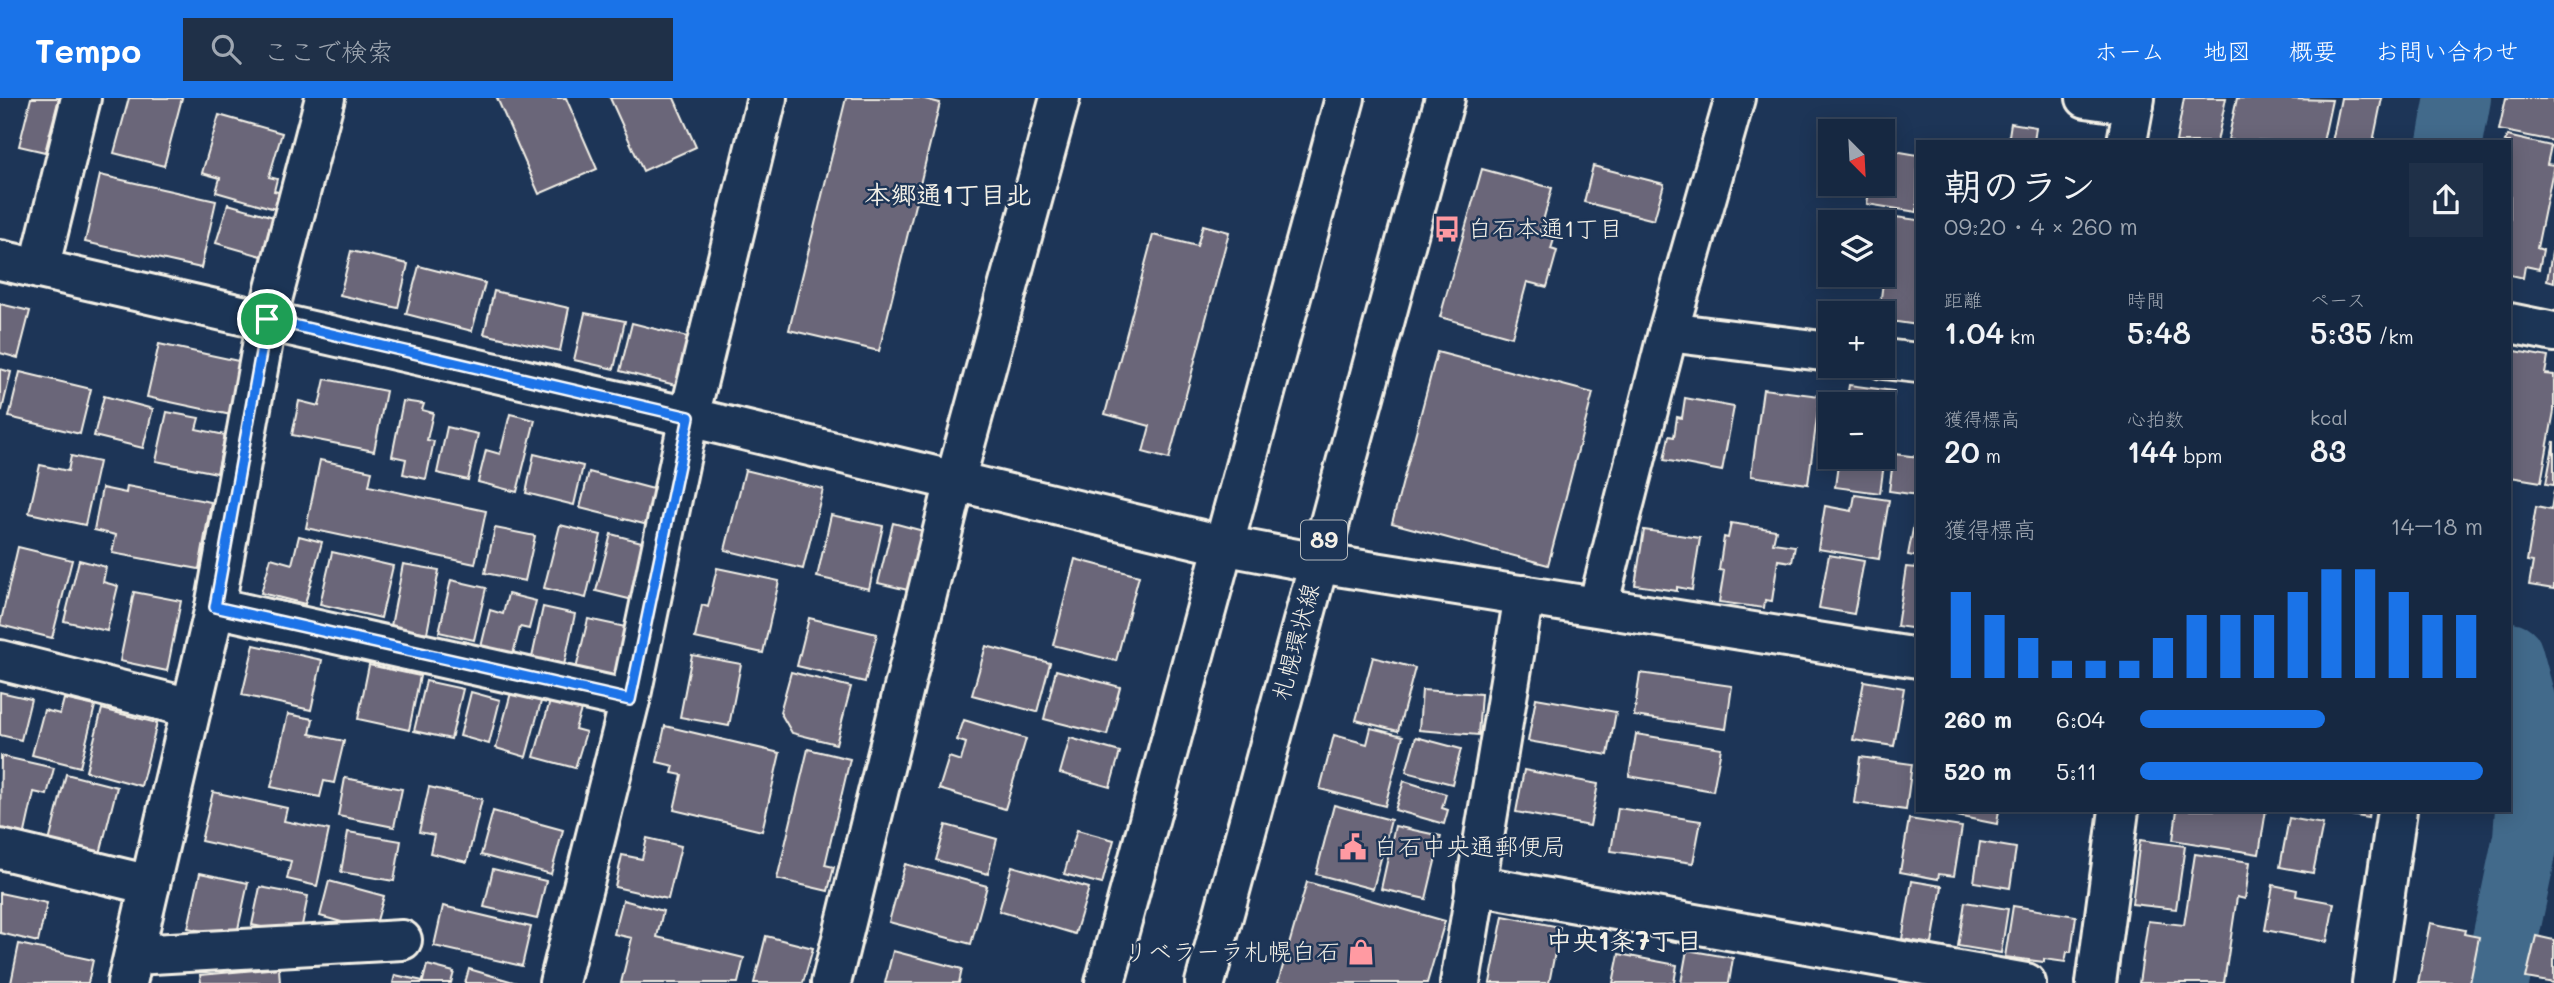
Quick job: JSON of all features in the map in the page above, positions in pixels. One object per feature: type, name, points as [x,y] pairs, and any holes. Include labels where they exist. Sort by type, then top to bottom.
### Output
[{"type":"street","points":[[38,269],[81,98]]},
{"type":"street","points":[[325,98],[267,319],[215,607],[130,969],[402,940]]},
{"type":"street","points":[[559,983],[630,700],[689,417],[766,98]]},
{"type":"street","points":[[831,983],[955,481],[1060,98]]},
{"type":"street","points":[[1105,983],[1345,98]]},
{"type":"street","name":"札幌環状線","points":[[1205,983],[1445,98]]},
{"type":"street","points":[[1598,606],[1668,332],[1735,98]]},
{"type":"street","points":[[2086,98],[2135,101],[2127,140]]},
{"type":"street","points":[[0,260],[689,417],[1222,545],[1318,563],[1916,658]]},
{"type":"street","points":[[2511,323],[2554,332]]},
{"type":"street","points":[[1668,332],[1818,351]]},
{"type":"street","points":[[1895,360],[1916,363]]},
{"type":"street","points":[[1460,983],[1524,595]]},
{"type":"street","points":[[215,607],[630,700]]},
{"type":"street","points":[[0,660],[191,708]]},
{"type":"street","points":[[2096,983],[2119,812]]},
{"type":"street","points":[[2372,983],[2397,812]]},
{"type":"street","points":[[0,849],[150,885]]},
{"type":"street","points":[[1475,885],[2026,983]]},
{"type":"building","points":[[31,98],[59,98],[45,152],[19,146]]},
{"type":"building","points":[[129,98],[182,98],[164,166],[114,153]]},
{"type":"building","points":[[497,98],[566,98],[597,169],[539,194]]},
{"type":"building","points":[[610,98],[674,98],[696,147],[643,171]]},
{"type":"building","points":[[846,98],[921,98],[940,103],[879,351],[789,330]]},
{"type":"building","points":[[2184,98],[2226,98],[2217,140],[2176,140]]},
{"type":"building","points":[[2237,98],[2332,100],[2323,140],[2228,140]]},
{"type":"building","points":[[2341,98],[2382,98],[2373,140],[2332,140]]},
{"type":"building","points":[[2506,98],[2554,98],[2554,141],[2499,130]]},
{"type":"building","points":[[219,115],[282,133],[269,177],[277,179],[274,191],[287,194],[282,211],[216,192],[220,178],[202,173]]},
{"type":"building","points":[[2011,123],[2036,127],[2034,140],[2008,140]]},
{"type":"building","points":[[2507,136],[2551,146],[2547,164],[2554,165],[2537,248],[2543,250],[2539,269],[2525,266],[2523,278],[2511,275],[2511,140],[2506,140]]},
{"type":"building","points":[[1895,151],[1916,155],[1916,212],[1867,204],[1868,196],[1895,196]]},
{"type":"building","points":[[1593,166],[1664,184],[1654,220],[1584,202]]},
{"type":"building","points":[[1482,169],[1552,188],[1540,232],[1555,236],[1551,249],[1557,251],[1547,287],[1527,282],[1512,337],[1440,317]]},
{"type":"building","points":[[100,175],[216,201],[201,268],[85,242]]},
{"type":"building","points":[[228,204],[277,218],[265,257],[216,243]]},
{"type":"building","points":[[1895,217],[1916,220],[1916,325],[1895,322],[1895,301],[1881,301],[1882,287],[1895,287]]},
{"type":"building","points":[[1203,225],[1229,232],[1169,459],[1143,452],[1150,426],[1105,414],[1153,235],[1197,246]]},
{"type":"building","points":[[2554,242],[2554,282],[2547,280]]},
{"type":"building","points":[[351,251],[408,264],[398,308],[340,295]]},
{"type":"building","points":[[419,266],[485,283],[472,331],[406,314]]},
{"type":"building","points":[[494,291],[569,308],[560,351],[484,334]]},
{"type":"building","points":[[0,304],[30,311],[18,358],[0,353]]},
{"type":"building","points":[[585,313],[625,321],[614,369],[574,360]]},
{"type":"building","points":[[632,323],[707,342],[695,390],[620,371]]},
{"type":"building","points":[[159,344],[243,362],[231,415],[147,397]]},
{"type":"building","points":[[2511,350],[2548,357],[2545,374],[2554,375],[2554,411],[2541,482],[2511,477]]},
{"type":"building","points":[[1437,352],[1593,393],[1548,565],[1392,523]]},
{"type":"building","points":[[0,369],[11,372],[2,410],[0,409]]},
{"type":"building","points":[[20,372],[91,389],[80,434],[9,417]]},
{"type":"building","points":[[325,379],[386,391],[374,451],[292,435],[299,401],[319,406]]},
{"type":"building","points":[[1849,385],[1894,391],[1894,392],[1848,392]]},
{"type":"building","points":[[1763,389],[1818,396],[1808,484],[1751,476]]},
{"type":"building","points":[[104,396],[153,409],[143,448],[94,436]]},
{"type":"building","points":[[1685,398],[1734,407],[1722,471],[1664,460],[1669,436],[1674,437],[1677,417],[1682,418]]},
{"type":"building","points":[[403,401],[424,404],[422,410],[433,413],[427,440],[434,441],[426,479],[403,474],[406,459],[392,456]]},
{"type":"building","points":[[167,412],[199,418],[196,429],[225,435],[217,473],[156,461]]},
{"type":"building","points":[[510,414],[535,420],[517,492],[478,482],[486,450],[500,454]]},
{"type":"building","points":[[447,427],[478,434],[468,480],[437,473]]},
{"type":"building","points":[[2554,441],[2554,485],[2546,484]]},
{"type":"building","points":[[534,454],[583,466],[574,505],[526,493]]},
{"type":"building","points":[[1895,454],[1916,457],[1916,495],[1889,491],[1892,469],[1895,469]]},
{"type":"building","points":[[71,456],[99,462],[85,525],[29,513],[40,465],[68,471]]},
{"type":"building","points":[[320,460],[372,471],[369,486],[486,511],[475,564],[306,528]]},
{"type":"building","points":[[1837,469],[1883,469],[1880,493],[1835,487]]},
{"type":"building","points":[[745,470],[823,489],[803,569],[725,550]]},
{"type":"building","points":[[589,472],[657,490],[648,525],[580,508]]},
{"type":"building","points":[[127,486],[211,502],[199,569],[112,553],[116,535],[94,530],[102,488],[126,493]]},
{"type":"building","points":[[2554,491],[2554,589],[2529,585],[2533,562],[2527,561],[2536,507],[2551,510]]},
{"type":"building","points":[[1855,495],[1889,500],[1879,559],[1818,549],[1825,506],[1852,511]]},
{"type":"building","points":[[1916,513],[1916,557],[1908,555]]},
{"type":"building","points":[[831,515],[883,526],[869,589],[817,577]]},
{"type":"building","points":[[893,523],[927,532],[912,591],[878,583]]},
{"type":"building","points":[[1731,523],[1776,530],[1773,543],[1795,546],[1792,562],[1778,560],[1772,601],[1765,600],[1764,608],[1719,602],[1724,571],[1719,570],[1724,537],[1728,538]]},
{"type":"building","points":[[560,525],[601,535],[586,598],[544,588]]},
{"type":"building","points":[[495,528],[535,536],[525,581],[485,573]]},
{"type":"building","points":[[1644,530],[1700,538],[1692,590],[1677,587],[1677,591],[1635,585]]},
{"type":"building","points":[[611,534],[653,545],[637,601],[596,591]]},
{"type":"building","points":[[299,536],[322,542],[305,604],[261,593],[271,558],[292,564]]},
{"type":"building","points":[[18,547],[72,560],[52,638],[0,625]]},
{"type":"building","points":[[332,552],[393,566],[381,618],[320,604]]},
{"type":"building","points":[[1829,555],[1864,561],[1854,614],[1819,608]]},
{"type":"building","points":[[1075,559],[1139,576],[1116,661],[1053,645]]},
{"type":"building","points":[[79,560],[106,567],[103,582],[118,586],[107,631],[64,621]]},
{"type":"building","points":[[403,564],[439,570],[427,633],[391,626]]},
{"type":"building","points":[[1906,567],[1916,568],[1916,629],[1897,626]]},
{"type":"building","points":[[717,568],[779,581],[763,653],[695,638],[702,605],[708,607]]},
{"type":"building","points":[[451,580],[486,588],[474,640],[439,632]]},
{"type":"building","points":[[134,592],[181,601],[167,671],[120,661]]},
{"type":"building","points":[[508,594],[536,601],[529,629],[520,627],[513,654],[481,647],[490,610],[503,614]]},
{"type":"building","points":[[543,607],[575,614],[563,670],[531,662]]},
{"type":"building","points":[[809,618],[877,634],[865,682],[797,666]]},
{"type":"building","points":[[588,619],[630,628],[618,679],[576,669]]},
{"type":"building","points":[[254,645],[322,660],[311,710],[242,695]]},
{"type":"building","points":[[986,646],[1050,663],[1037,712],[972,695]]},
{"type":"building","points":[[692,655],[741,664],[729,726],[680,717]]},
{"type":"building","points":[[1373,657],[1415,668],[1398,731],[1356,720]]},
{"type":"building","points":[[369,665],[420,676],[409,730],[358,719]]},
{"type":"building","points":[[1056,670],[1120,687],[1107,735],[1044,719]]},
{"type":"building","points":[[791,672],[851,687],[836,744],[792,733],[780,712]]},
{"type":"building","points":[[1640,673],[1732,686],[1726,729],[1634,716]]},
{"type":"building","points":[[426,681],[463,689],[451,739],[414,731]]},
{"type":"building","points":[[1864,681],[1904,688],[1894,746],[1853,740]]},
{"type":"building","points":[[512,689],[542,698],[526,757],[496,748]]},
{"type":"building","points":[[1422,690],[1481,694],[1478,735],[1419,730]]},
{"type":"building","points":[[0,692],[31,699],[21,740],[0,735]]},
{"type":"building","points":[[471,692],[500,700],[489,744],[460,736]]},
{"type":"building","points":[[1536,698],[1616,712],[1608,755],[1528,741]]},
{"type":"building","points":[[64,699],[95,706],[80,767],[32,755],[44,710],[60,714]]},
{"type":"building","points":[[550,701],[581,710],[575,729],[586,732],[575,768],[534,757]]},
{"type":"building","points":[[102,709],[157,723],[141,786],[86,771]]},
{"type":"building","points":[[288,714],[313,719],[310,734],[344,741],[334,783],[324,781],[320,797],[271,787]]},
{"type":"building","points":[[964,720],[1026,739],[1005,809],[939,789],[949,757],[961,761],[966,743],[957,740]]},
{"type":"building","points":[[665,726],[780,753],[762,831],[674,810],[682,775],[672,773],[674,766],[657,762]]},
{"type":"building","points":[[1371,728],[1403,736],[1385,806],[1320,789],[1334,735],[1367,744]]},
{"type":"building","points":[[1636,734],[1721,748],[1713,791],[1629,776]]},
{"type":"building","points":[[1416,737],[1461,749],[1452,784],[1406,772]]},
{"type":"building","points":[[1070,738],[1120,752],[1110,787],[1060,773]]},
{"type":"building","points":[[808,749],[850,759],[825,865],[834,867],[828,891],[777,879]]},
{"type":"building","points":[[1,756],[54,768],[47,795],[34,792],[24,837],[0,831]]},
{"type":"building","points":[[1860,757],[1912,764],[1906,810],[1854,803]]},
{"type":"building","points":[[1524,770],[1598,784],[1590,826],[1516,812]]},
{"type":"building","points":[[66,774],[117,787],[100,854],[49,842]]},
{"type":"building","points":[[345,778],[402,789],[394,827],[338,816]]},
{"type":"building","points":[[1404,781],[1446,794],[1442,808],[1448,810],[1444,824],[1395,810]]},
{"type":"building","points":[[429,787],[482,799],[467,862],[430,853],[434,835],[419,832]]},
{"type":"building","points":[[213,792],[287,808],[284,821],[329,830],[317,886],[287,879],[291,861],[201,841]]},
{"type":"building","points":[[1334,805],[1391,820],[1373,889],[1316,874]]},
{"type":"building","points":[[1618,808],[1701,821],[1693,863],[1611,851]]},
{"type":"building","points":[[493,811],[563,830],[551,874],[481,855]]},
{"type":"building","points":[[1937,812],[1999,812],[1997,824]]},
{"type":"building","points":[[2177,812],[2266,812],[2259,854],[2173,840]]},
{"type":"building","points":[[2334,812],[2369,812],[2368,818]]},
{"type":"building","points":[[2289,818],[2323,824],[2313,873],[2280,867]]},
{"type":"building","points":[[1909,819],[1962,827],[1954,876],[1939,874],[1938,879],[1900,872]]},
{"type":"building","points":[[946,825],[997,839],[988,874],[936,860]]},
{"type":"building","points":[[1395,826],[1441,836],[1426,899],[1381,889]]},
{"type":"building","points":[[1077,830],[1114,840],[1102,884],[1064,874]]},
{"type":"building","points":[[348,832],[401,841],[394,881],[341,872]]},
{"type":"building","points":[[647,838],[681,846],[668,899],[615,887],[622,855],[642,859]]},
{"type":"building","points":[[2140,840],[2185,846],[2176,909],[2132,904]]},
{"type":"building","points":[[1980,842],[2016,848],[2010,888],[1974,882]]},
{"type":"building","points":[[2195,854],[2250,862],[2245,899],[2237,897],[2224,983],[2139,983],[2148,921],[2184,925]]},
{"type":"building","points":[[905,864],[987,886],[971,944],[889,922]]},
{"type":"building","points":[[1012,866],[1089,888],[1075,934],[999,911]]},
{"type":"building","points":[[493,869],[546,881],[537,919],[484,907]]},
{"type":"building","points":[[200,873],[248,883],[236,938],[188,928]]},
{"type":"building","points":[[329,881],[384,896],[374,931],[320,916]]},
{"type":"building","points":[[1912,881],[1942,886],[1932,944],[1902,939]]},
{"type":"building","name":"リベラーラ札幌白石","points":[[1307,882],[1445,921],[1427,983],[1278,983]]},
{"type":"building","points":[[2273,885],[2297,890],[2296,896],[2334,903],[2327,942],[2265,930]]},
{"type":"building","points":[[260,887],[308,896],[300,935],[252,925]]},
{"type":"building","points":[[0,893],[47,903],[38,942],[0,933]]},
{"type":"building","points":[[623,900],[663,911],[657,937],[744,958],[738,983],[621,983],[632,938],[614,934]]},
{"type":"building","points":[[1965,902],[2008,909],[2001,953],[1958,946]]},
{"type":"building","points":[[443,906],[531,927],[522,966],[434,946]]},
{"type":"building","points":[[2013,906],[2076,916],[2071,952],[2067,952],[2065,962],[2005,957]]},
{"type":"building","points":[[1503,916],[1560,927],[1549,983],[1490,983]]},
{"type":"building","points":[[2430,923],[2465,930],[2464,934],[2479,937],[2470,983],[2418,983]]},
{"type":"building","points":[[766,936],[813,948],[803,983],[754,983]]},
{"type":"building","points":[[2536,936],[2554,940],[2554,983],[2526,978]]},
{"type":"building","points":[[19,944],[93,960],[88,983],[11,983]]},
{"type":"building","points":[[1687,950],[1733,958],[1729,983],[1681,983]]},
{"type":"building","points":[[893,951],[962,969],[959,983],[885,983]]},
{"type":"building","points":[[1619,954],[1677,965],[1674,983],[1613,983]]},
{"type":"building","points":[[427,965],[454,972],[451,983],[393,983],[395,975],[423,981]]},
{"type":"building","points":[[279,968],[280,983],[201,983],[200,975]]},
{"type":"building","points":[[469,969],[517,983],[465,983]]},
{"type":"waterway","points":[[2450,140],[2458,98]]},
{"type":"waterway","points":[[2496,983],[2526,838],[2533,740],[2511,659]]},
{"type":"place","name":"白石本通1丁目","points":[[1447,229]]},
{"type":"place","name":"白石中央通郵便局","points":[[1353,847]]},
{"type":"place","name":"リベラーラ札幌白石","points":[[1361,952]]},
{"type":"district","name":"本郷通1丁目北","points":[[948,195]]},
{"type":"district","name":"中央1条7丁目","points":[[1624,941]]},
{"type":"route","points":[[267,319],[689,417],[630,700],[215,607],[267,319]]}]
